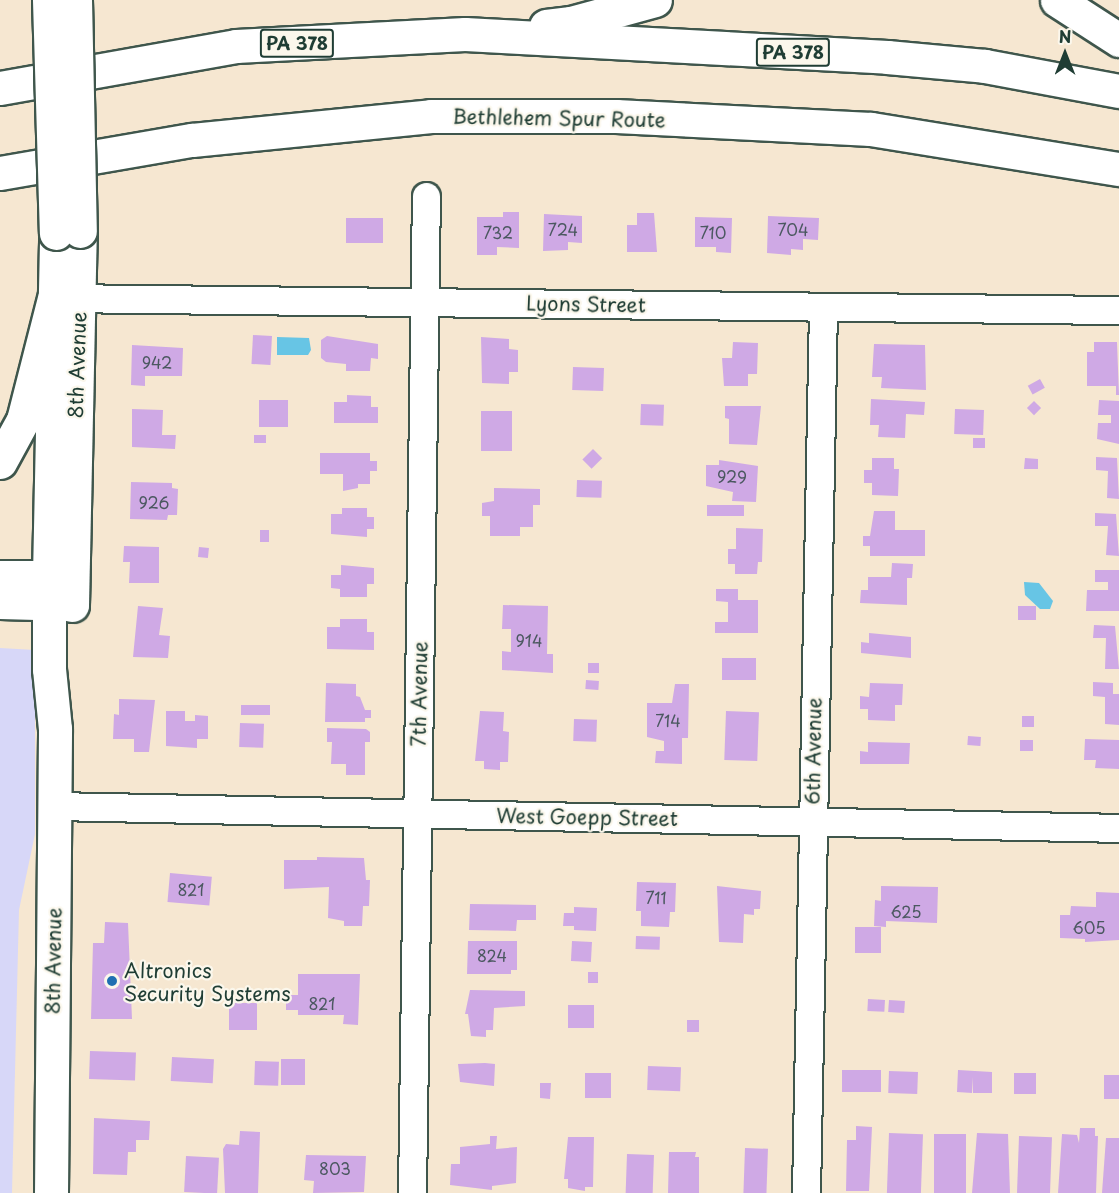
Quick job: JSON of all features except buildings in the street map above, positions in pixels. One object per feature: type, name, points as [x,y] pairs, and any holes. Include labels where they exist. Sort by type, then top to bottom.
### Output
[{"type":"main road","name":"8th Avenue","points":[[49,0],[68,232]]},
{"type":"main road","name":"8th Avenue","points":[[51,1193],[55,729],[49,669],[61,590],[66,298],[75,0]]},
{"type":"main road","points":[[465,34],[571,23],[655,0]]},
{"type":"main road","points":[[1057,0],[1119,40]]},
{"type":"main road","name":"PA 378","points":[[0,88],[130,62],[236,46],[465,34],[887,57],[985,66],[1119,91]]},
{"type":"main road","points":[[0,74],[130,62]]},
{"type":"main road","name":"Bethlehem Spur Route","points":[[0,173],[192,140],[431,116],[616,116],[871,129],[1119,169]]},
{"type":"main road","points":[[0,189],[192,140]]},
{"type":"main road","points":[[0,462],[23,420],[66,298]]},
{"type":"main road","points":[[0,577],[61,590]]},
{"type":"main road","points":[[0,602],[61,590]]},
{"type":"street","name":"7th Avenue","points":[[411,1193],[426,196]]},
{"type":"street","name":"Lyons Street","points":[[66,298],[425,300],[823,308],[1119,310]]},
{"type":"street","name":"6th Avenue","points":[[806,1193],[823,308]]},
{"type":"street","name":"West Goepp Street","points":[[54,806],[1119,828]]},
{"type":"shaded area","points":[[0,648],[35,650],[35,834],[19,910],[12,1193],[0,1193]]},
{"type":"water","points":[[277,337],[309,338],[311,350],[308,355],[277,355]]},
{"type":"water","points":[[1024,582],[1039,583],[1053,601],[1050,609],[1040,609],[1025,595]]},
{"type":"place","name":"Altronics Security Systems","points":[[112,981]]}]
